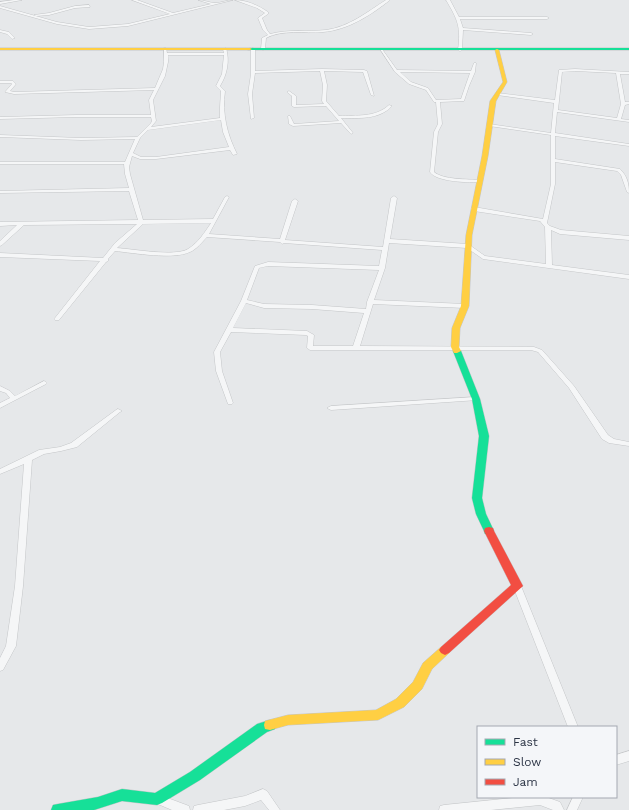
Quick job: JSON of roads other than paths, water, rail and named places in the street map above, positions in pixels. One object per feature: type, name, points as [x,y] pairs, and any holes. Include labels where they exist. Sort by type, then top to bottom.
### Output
[{"type":"street","points":[[0,3],[20,0]]},
{"type":"street","points":[[134,0],[173,14]]},
{"type":"street","points":[[200,0],[215,4]]},
{"type":"street","points":[[0,7],[74,27],[89,28],[128,25],[231,0]]},
{"type":"street","points":[[237,0],[258,7],[267,12],[260,18],[265,30],[270,35]]},
{"type":"street","points":[[263,49],[264,38],[270,35],[319,32],[342,27],[361,20],[388,0]]},
{"type":"street","points":[[448,0],[460,18],[463,30],[460,50]]},
{"type":"street","points":[[27,15],[42,15],[77,6],[88,6]]},
{"type":"street","points":[[37,18],[42,15]]},
{"type":"street","points":[[460,18],[547,18]]},
{"type":"street","points":[[463,30],[531,34]]},
{"type":"street","points":[[0,31],[7,33],[13,38]]},
{"type":"street","points":[[0,49],[226,52],[253,49],[629,50]]},
{"type":"street","points":[[252,118],[250,94],[253,72],[253,49]]},
{"type":"street","points":[[381,50],[396,71],[410,83],[428,89],[434,100],[438,101],[462,100],[475,64]]},
{"type":"street","points":[[497,50],[505,82],[493,101],[468,246],[465,306],[456,328],[455,347],[476,399],[484,436],[477,498],[481,514],[518,586],[573,726]]},
{"type":"street","points":[[141,223],[138,205],[126,172],[126,163],[138,138],[149,129],[154,121],[150,100],[164,78],[165,51]]},
{"type":"street","points":[[226,52],[224,78],[218,86],[223,91],[220,107],[222,119],[235,154]]},
{"type":"street","points":[[253,72],[322,70],[364,71],[366,72],[373,95]]},
{"type":"street","points":[[322,70],[326,96],[324,100],[351,133]]},
{"type":"street","points":[[549,265],[546,224],[553,184],[553,134],[557,111],[556,102],[560,71],[575,70],[629,73]]},
{"type":"street","points":[[396,71],[472,72]]},
{"type":"street","points":[[618,72],[623,102],[618,120]]},
{"type":"street","points":[[0,82],[12,82],[14,84],[7,92],[11,93],[72,93],[157,89]]},
{"type":"street","points":[[289,92],[294,96],[294,106],[328,105]]},
{"type":"street","points":[[497,94],[556,102]]},
{"type":"street","points":[[438,101],[440,124],[435,138],[432,172],[434,175],[447,179],[480,181]]},
{"type":"street","points":[[623,102],[629,101]]},
{"type":"street","points":[[338,117],[378,114],[390,106]]},
{"type":"street","points":[[557,111],[629,121]]},
{"type":"street","points":[[0,118],[152,116]]},
{"type":"street","points":[[289,117],[291,124],[294,125],[341,122]]},
{"type":"street","points":[[149,129],[222,119]]},
{"type":"street","points":[[489,125],[629,145]]},
{"type":"street","points":[[0,136],[81,139],[138,138]]},
{"type":"street","points":[[131,154],[140,158],[156,158],[232,148]]},
{"type":"street","points":[[553,160],[629,173]]},
{"type":"street","points":[[0,163],[126,163]]},
{"type":"street","points":[[622,173],[629,192]]},
{"type":"street","points":[[0,192],[132,190]]},
{"type":"street","points":[[114,249],[179,254],[190,250],[205,235],[227,197]]},
{"type":"street","points":[[356,348],[382,268],[388,241],[394,198]]},
{"type":"street","points":[[282,242],[295,201]]},
{"type":"street","points":[[474,209],[542,220],[560,232],[629,238]]},
{"type":"street","points":[[0,224],[213,221]]},
{"type":"street","points":[[0,244],[23,223]]},
{"type":"street","points":[[56,319],[114,249],[141,223]]},
{"type":"street","points":[[205,235],[386,249]]},
{"type":"street","points":[[388,241],[468,246],[483,257],[629,277]]},
{"type":"street","points":[[0,255],[106,260]]},
{"type":"street","points":[[230,403],[219,371],[217,352],[244,301],[257,267],[261,265],[382,268]]},
{"type":"street","points":[[244,301],[264,306],[312,307],[368,311]]},
{"type":"street","points":[[370,302],[465,306]]},
{"type":"street","points":[[228,330],[307,334],[311,335],[310,348],[532,348],[540,351],[572,387],[600,432],[612,441],[629,444]]},
{"type":"street","points":[[0,406],[44,383]]},
{"type":"street","points":[[0,388],[8,392],[14,399]]},
{"type":"street","points":[[331,408],[476,399]]},
{"type":"street","points":[[0,472],[42,452],[62,449],[74,445],[118,411]]},
{"type":"street","points":[[0,667],[10,646],[19,586],[28,459]]},
{"type":"street","points":[[157,799],[195,776],[262,728],[288,720],[378,715],[400,703],[418,685],[427,666],[518,586]]},
{"type":"street","points":[[617,760],[629,756]]},
{"type":"street","points":[[198,810],[245,801],[263,794],[275,810]]},
{"type":"street","points":[[58,810],[98,802],[122,795],[157,799],[185,810]]},
{"type":"street","points":[[572,810],[578,798]]},
{"type":"street","points":[[444,810],[540,800],[556,805],[559,810]]}]
